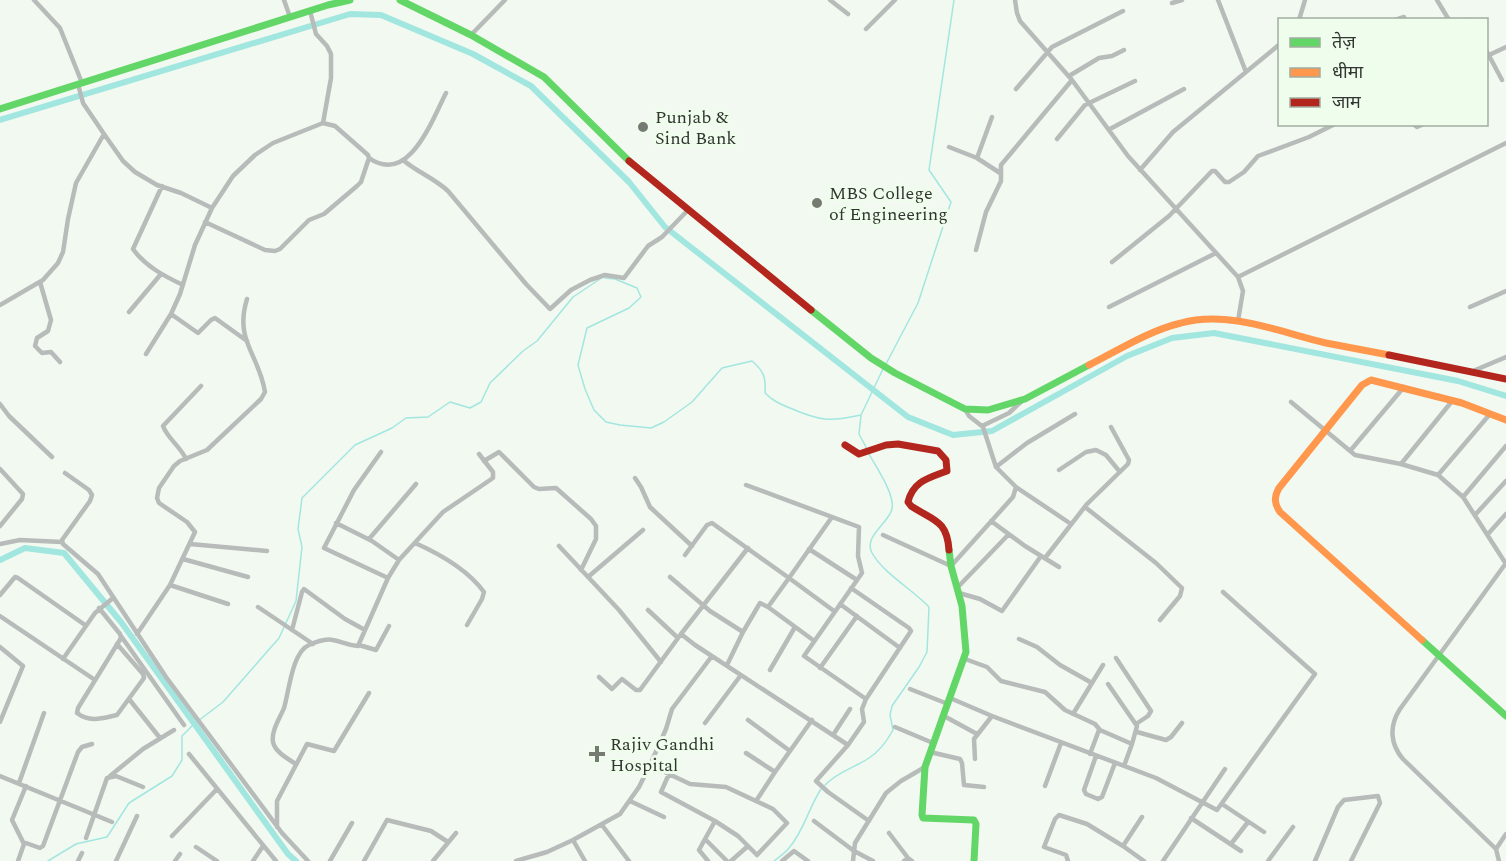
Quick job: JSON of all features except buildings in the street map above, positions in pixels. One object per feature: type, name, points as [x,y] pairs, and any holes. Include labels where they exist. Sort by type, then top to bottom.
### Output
[{"type":"street","points":[[34,0],[60,28],[84,103],[129,167],[162,186],[212,208]]},
{"type":"street","points":[[284,0],[290,17]]},
{"type":"street","points":[[0,109],[290,17],[311,14],[348,0]]},
{"type":"street","points":[[400,0],[471,34],[544,77],[631,163],[871,358],[964,409],[988,410],[1025,399],[1131,342],[1160,329],[1200,320],[1238,321],[1338,345],[1506,379]]},
{"type":"street","points":[[471,34],[505,0]]},
{"type":"street","points":[[830,0],[848,14]]},
{"type":"street","points":[[866,29],[895,0]]},
{"type":"street","points":[[1015,0],[1020,21],[1071,78],[1140,170],[1238,277],[1243,291],[1238,321]]},
{"type":"street","points":[[1172,3],[1182,0]]},
{"type":"street","points":[[1218,0],[1246,72]]},
{"type":"street","points":[[1300,18],[1305,0]]},
{"type":"street","points":[[1437,0],[1448,18]]},
{"type":"street","points":[[1016,89],[1046,52],[1061,41],[1124,10]]},
{"type":"street","points":[[311,14],[316,34],[331,54],[331,78],[323,123]]},
{"type":"street","points":[[1140,170],[1173,132],[1278,46]]},
{"type":"street","points":[[1488,54],[1506,47]]},
{"type":"street","points":[[976,250],[986,212],[1001,181],[1000,173],[1004,162],[1071,78],[1099,58],[1112,56],[1124,50]]},
{"type":"street","points":[[1488,56],[1502,80]]},
{"type":"street","points":[[1057,139],[1088,102],[1135,81]]},
{"type":"street","points":[[1110,129],[1184,89]]},
{"type":"street","points":[[146,354],[171,314],[183,285],[195,244],[212,208],[233,176],[263,148],[323,123],[340,129],[369,158],[384,166],[403,160],[418,146],[446,93]]},
{"type":"street","points":[[977,158],[992,117]]},
{"type":"street","points":[[1112,262],[1177,209],[1212,171],[1227,182],[1244,172],[1258,156],[1309,137],[1331,126]]},
{"type":"street","points":[[0,305],[40,282],[58,263],[63,252],[76,183],[104,134]]},
{"type":"street","points":[[1238,277],[1506,143]]},
{"type":"street","points":[[949,147],[977,158],[1000,173]]},
{"type":"street","points":[[205,222],[266,250],[275,251],[280,249],[309,220],[324,214],[357,186],[361,182],[369,158]]},
{"type":"street","points":[[403,160],[448,191],[526,284],[550,309],[571,290],[590,280],[605,275],[624,278],[648,246],[662,237],[688,210]]},
{"type":"street","points":[[162,186],[133,249],[161,274],[183,285]]},
{"type":"street","points":[[1108,307],[1216,253]]},
{"type":"street","points":[[129,312],[161,274]]},
{"type":"street","points":[[40,282],[51,324],[46,333],[37,338],[35,345],[42,353],[51,352],[60,362]]},
{"type":"street","points":[[1470,307],[1506,291]]},
{"type":"street","points":[[137,634],[170,585],[194,536],[194,529],[187,522],[160,505],[157,498],[159,488],[178,463],[207,450],[264,395],[265,388],[242,322],[247,299]]},
{"type":"street","points":[[171,314],[198,333],[215,318],[247,341]]},
{"type":"street","points":[[1473,371],[1506,357]]},
{"type":"street","points":[[1506,420],[1453,400],[1376,380],[1368,381],[1278,489],[1274,503],[1280,512],[1506,716]]},
{"type":"street","points":[[186,459],[163,426],[201,386]]},
{"type":"street","points":[[1350,451],[1404,387]]},
{"type":"street","points":[[983,427],[1009,413],[1025,399]]},
{"type":"street","points":[[1401,464],[1453,400]]},
{"type":"street","points":[[1292,402],[1350,451],[1360,456],[1401,464],[1438,475],[1464,497],[1506,564],[1438,654],[1396,715],[1392,727],[1392,741],[1403,759],[1496,849],[1499,861]]},
{"type":"street","points":[[0,404],[9,416],[52,457]]},
{"type":"street","points":[[964,409],[969,417],[983,427],[996,467],[1016,487],[1071,524]]},
{"type":"street","points":[[996,467],[1027,443],[1075,414]]},
{"type":"street","points":[[1438,475],[1490,414]]},
{"type":"street","points":[[958,591],[980,599],[1002,612],[1043,557],[1085,507],[1127,466],[1129,460],[1111,427]]},
{"type":"street","points":[[845,445],[862,454],[898,444],[934,449],[944,456],[947,465],[947,471],[918,483],[911,489],[908,502],[946,530],[950,543],[951,566],[962,606],[965,659],[925,767],[922,814],[924,818],[974,820],[976,824],[974,861]]},
{"type":"street","points":[[1464,497],[1506,446]]},
{"type":"street","points":[[1059,470],[1086,452],[1096,450],[1106,455],[1120,472]]},
{"type":"street","points":[[484,461],[499,452],[534,487],[556,488],[591,519],[596,526],[596,538],[582,570]]},
{"type":"street","points":[[381,453],[354,490],[324,546],[388,578]]},
{"type":"street","points":[[359,645],[388,578],[399,561],[443,512],[493,478],[493,472],[479,454]]},
{"type":"street","points":[[0,469],[23,494],[0,526]]},
{"type":"street","points":[[62,542],[92,495],[89,490],[65,472]]},
{"type":"street","points":[[635,478],[650,507],[692,546]]},
{"type":"street","points":[[1475,515],[1506,481]]},
{"type":"street","points":[[369,539],[416,484]]},
{"type":"street","points":[[746,485],[859,526],[858,556],[862,573],[804,656],[866,699]]},
{"type":"street","points":[[951,566],[1010,501],[1016,493],[1016,487]]},
{"type":"street","points":[[1085,507],[1156,563],[1182,588],[1180,596],[1160,620]]},
{"type":"street","points":[[1488,534],[1506,514]]},
{"type":"street","points":[[768,607],[832,517]]},
{"type":"street","points":[[991,521],[1008,535],[1059,567]]},
{"type":"street","points":[[336,523],[369,539],[399,561]]},
{"type":"street","points":[[685,555],[707,525],[712,523],[834,611]]},
{"type":"street","points":[[588,577],[643,530]]},
{"type":"street","points":[[883,535],[951,566]]},
{"type":"street","points":[[958,591],[1008,535]]},
{"type":"street","points":[[0,544],[20,540],[62,542],[98,574],[111,599],[277,827],[308,861]]},
{"type":"street","points":[[415,543],[455,565],[482,590],[484,595],[467,625]]},
{"type":"street","points":[[190,544],[267,551]]},
{"type":"street","points":[[559,546],[618,610],[661,662]]},
{"type":"street","points":[[599,677],[612,688],[622,679],[638,691],[748,548]]},
{"type":"street","points":[[809,549],[857,580]]},
{"type":"street","points":[[183,559],[248,577]]},
{"type":"street","points":[[670,577],[704,607],[743,632]]},
{"type":"street","points":[[0,595],[11,580],[18,578],[86,626]]},
{"type":"street","points":[[170,585],[228,604]]},
{"type":"street","points":[[851,588],[909,628],[911,633],[866,699],[862,709],[864,722],[848,745],[816,781],[869,821]]},
{"type":"street","points":[[290,629],[304,589],[345,619],[365,630]]},
{"type":"street","points":[[910,688],[992,716],[1156,778],[1217,810],[1315,674],[1223,592]]},
{"type":"street","points":[[63,659],[101,607],[111,599]]},
{"type":"street","points":[[727,665],[760,603],[813,640]]},
{"type":"street","points":[[840,604],[900,648]]},
{"type":"street","points":[[101,607],[184,725]]},
{"type":"street","points":[[258,607],[313,644]]},
{"type":"street","points":[[648,610],[680,636],[848,745]]},
{"type":"street","points":[[0,616],[95,680]]},
{"type":"street","points":[[820,668],[857,616]]},
{"type":"street","points":[[296,764],[278,751],[273,737],[284,706],[293,669],[304,649],[313,644],[335,639],[376,651],[389,626]]},
{"type":"street","points":[[770,670],[795,627]]},
{"type":"street","points":[[117,644],[144,676],[117,715],[94,720],[82,717],[77,713],[78,708],[121,636]]},
{"type":"street","points":[[1020,639],[1037,647],[1064,668],[1092,684]]},
{"type":"street","points":[[0,648],[23,666],[0,722]]},
{"type":"street","points":[[0,659],[6,652]]},
{"type":"street","points":[[516,861],[547,852],[620,814],[650,765],[672,709],[712,656]]},
{"type":"street","points":[[1116,658],[1151,711],[1148,716],[1136,724]]},
{"type":"street","points":[[965,659],[987,667],[1001,681],[1045,693],[1063,708],[1095,724],[1099,730],[1132,744]]},
{"type":"street","points":[[1073,714],[1103,665]]},
{"type":"street","points":[[705,723],[741,675]]},
{"type":"street","points":[[1108,684],[1136,724],[1137,732],[1124,766]]},
{"type":"street","points":[[277,827],[277,801],[307,744],[334,751],[369,693]]},
{"type":"street","points":[[129,699],[160,738]]},
{"type":"street","points":[[833,735],[850,709]]},
{"type":"street","points":[[19,783],[44,713]]},
{"type":"street","points":[[944,716],[977,734]]},
{"type":"street","points":[[975,759],[973,745],[977,734],[992,716]]},
{"type":"street","points":[[748,720],[790,751]]},
{"type":"street","points":[[756,801],[812,720]]},
{"type":"street","points":[[1137,732],[1166,740],[1182,723]]},
{"type":"street","points":[[895,727],[933,743]]},
{"type":"street","points":[[86,838],[105,781],[134,755],[174,730]]},
{"type":"street","points":[[1099,730],[1084,790],[1086,794],[1095,799],[1102,797],[1115,763]]},
{"type":"street","points":[[1045,786],[1061,743]]},
{"type":"street","points":[[24,844],[40,848],[43,846],[78,752],[82,747],[92,744]]},
{"type":"street","points":[[930,752],[960,759],[964,785],[984,787]]},
{"type":"street","points":[[746,753],[775,772]]},
{"type":"street","points":[[189,754],[276,861]]},
{"type":"street","points":[[650,765],[669,774],[690,784],[726,787],[773,809],[787,823],[759,855],[733,832],[661,792],[669,774]]},
{"type":"street","points":[[853,861],[855,843],[888,790],[925,767]]},
{"type":"street","points":[[1163,861],[1225,769]]},
{"type":"street","points":[[0,776],[111,822]]},
{"type":"street","points":[[110,776],[116,776],[143,787]]},
{"type":"street","points":[[18,861],[24,844],[12,820],[26,786]]},
{"type":"street","points":[[172,836],[217,789]]},
{"type":"street","points":[[1316,861],[1338,807],[1344,800],[1378,796],[1380,803],[1351,861]]},
{"type":"street","points":[[630,801],[664,817]]},
{"type":"street","points":[[1222,804],[1264,832]]},
{"type":"street","points":[[1068,861],[1066,855],[1044,847],[1059,815],[1087,825],[1144,861]]},
{"type":"street","points":[[116,861],[137,816]]},
{"type":"street","points":[[1123,846],[1143,817]]},
{"type":"street","points":[[1191,818],[1241,851]]},
{"type":"street","points":[[364,861],[387,820],[431,831],[448,842]]},
{"type":"street","points":[[708,861],[699,850],[714,821]]},
{"type":"street","points":[[814,821],[854,851],[873,861]]},
{"type":"street","points":[[1231,844],[1248,822]]},
{"type":"street","points":[[330,861],[352,823]]},
{"type":"street","points":[[602,825],[629,861]]},
{"type":"street","points":[[1268,861],[1293,827]]},
{"type":"street","points":[[433,861],[456,833]]},
{"type":"street","points":[[889,833],[908,860]]},
{"type":"street","points":[[1496,849],[1506,834]]},
{"type":"street","points":[[705,839],[729,861],[748,846]]},
{"type":"street","points":[[573,840],[585,861]]},
{"type":"street","points":[[253,861],[264,846]]},
{"type":"street","points":[[196,847],[217,861]]},
{"type":"street","points":[[782,861],[796,851],[808,861]]},
{"type":"street","points":[[78,861],[81,854]]},
{"type":"street","points":[[176,861],[180,854]]},
{"type":"waterway","points":[[886,364],[918,303],[951,202],[929,170],[954,0]]},
{"type":"waterway","points":[[0,120],[350,14],[381,15],[473,54],[531,86],[629,182],[665,227],[908,417],[953,435],[992,431],[1127,356],[1172,338],[1214,333],[1458,381],[1506,396]]},
{"type":"waterway","points":[[605,278],[615,279],[637,288],[641,297],[629,308],[587,328],[578,365],[594,410],[606,422],[651,428],[664,422],[692,402],[722,368],[752,361],[763,375],[765,393],[780,404],[809,416],[825,419],[861,415]]},
{"type":"waterway","points":[[48,861],[76,844],[107,837],[129,803],[172,776],[182,760],[182,736],[223,702],[279,638],[296,601],[302,547],[298,529],[302,498],[355,445],[392,428],[406,418],[428,417],[450,402],[470,408],[481,402],[490,383],[523,351],[537,341],[573,297],[600,279]]},
{"type":"waterway","points":[[867,449],[859,434],[861,415],[883,369]]},
{"type":"waterway","points":[[825,785],[840,773],[869,758],[883,745],[893,730],[890,715],[892,706],[927,652],[929,607],[877,561],[870,547],[874,535],[890,514],[892,503],[884,481],[869,454]]},
{"type":"waterway","points":[[0,560],[25,548],[64,553],[121,622],[288,854],[296,861]]},
{"type":"waterway","points":[[774,861],[786,852],[794,841],[821,789]]},
{"type":"traffic: fast","points":[[0,109],[350,0]]},
{"type":"traffic: fast","points":[[400,0],[471,35],[544,77],[629,161]]},
{"type":"traffic: fast","points":[[811,310],[871,358],[965,409],[988,410],[1025,399],[1089,365]]},
{"type":"traffic: fast","points":[[949,550],[962,606],[966,652],[925,767],[922,815],[923,818],[974,820],[976,824],[974,861]]},
{"type":"traffic: fast","points":[[1422,640],[1506,716]]},
{"type":"traffic: slow","points":[[1089,365],[1134,341],[1169,326],[1217,319],[1254,324],[1326,343],[1389,355]]},
{"type":"traffic: slow","points":[[1422,640],[1280,512],[1276,503],[1277,491],[1362,385],[1371,380],[1462,403],[1506,420]]},
{"type":"traffic: jam","points":[[629,161],[811,310]]},
{"type":"traffic: jam","points":[[1389,355],[1506,379]]},
{"type":"traffic: jam","points":[[845,445],[859,454],[886,445],[898,444],[938,451],[946,460],[947,471],[928,478],[918,485],[910,495],[908,502],[938,522],[948,540],[949,550]]},
{"type":"place","name":"Punjab & Sind Bank","points":[[643,127]]},
{"type":"place","name":"MBS College of Engineering","points":[[817,203]]},
{"type":"place","name":"Rajiv Gandhi Hospital","points":[[597,754]]}]
